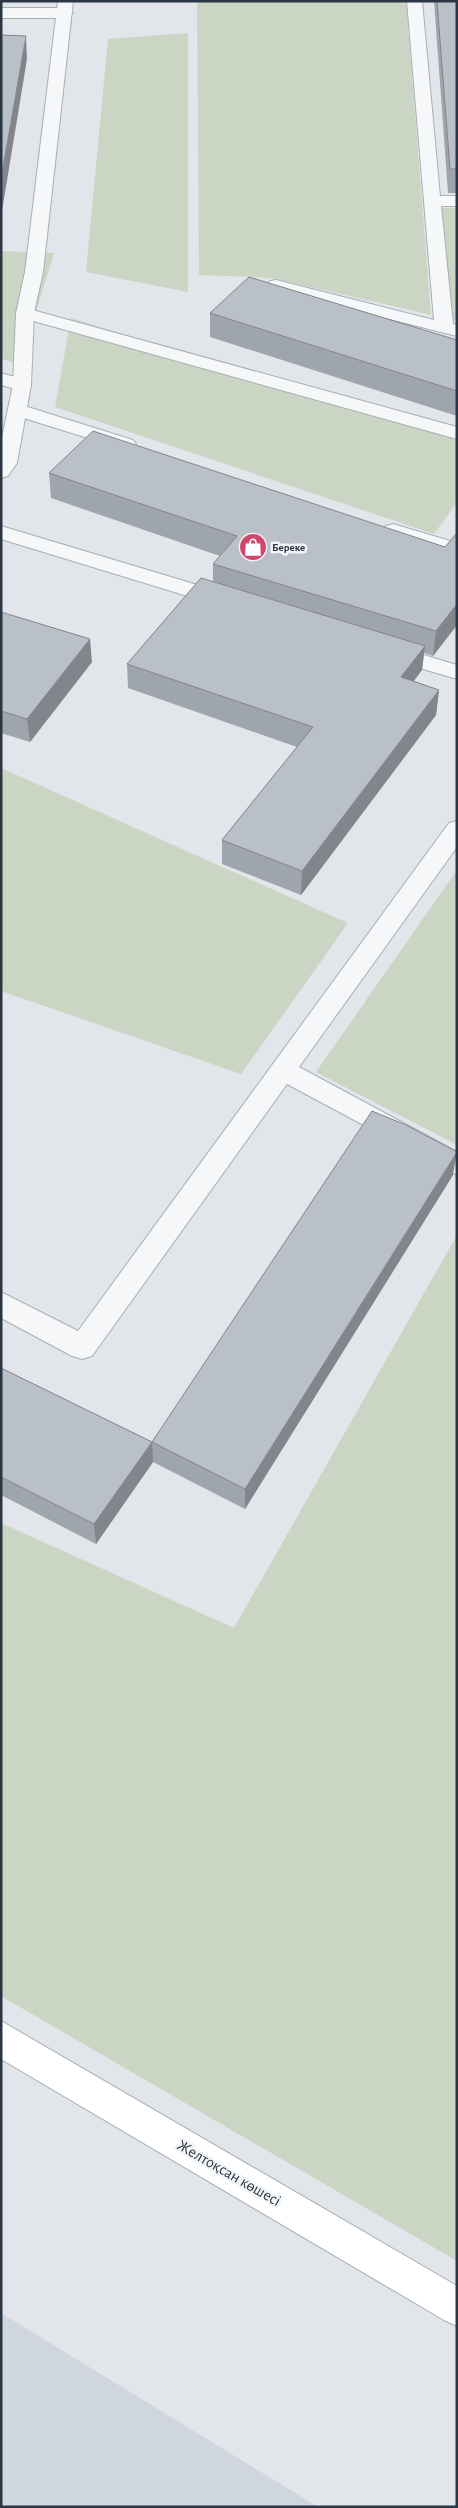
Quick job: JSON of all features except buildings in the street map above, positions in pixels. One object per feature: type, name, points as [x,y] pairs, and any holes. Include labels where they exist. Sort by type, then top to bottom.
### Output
[{"type":"main road","name":"Желтоқсан көшесі","points":[[1,2039],[457,2307]]},
{"type":"street","points":[[276,285],[450,330],[433,201],[414,1]]},
{"type":"street","points":[[1,13],[65,7],[34,272],[25,313],[22,385],[7,462],[1,472]]},
{"type":"street","points":[[433,201],[457,202]]},
{"type":"street","points":[[25,313],[457,433]]},
{"type":"street","points":[[1,380],[22,385]]},
{"type":"street","points":[[18,410],[148,452]]},
{"type":"street","points":[[372,523],[453,544]]},
{"type":"street","points":[[1,532],[248,608]]},
{"type":"street","points":[[371,646],[457,672]]},
{"type":"street","points":[[1,1304],[82,1347],[457,829]]},
{"type":"street","points":[[283,1070],[457,1165]]},
{"type":"shaded area","points":[[1,2313],[318,2507],[1,2507]]},
{"type":"green space","points":[[197,1],[406,1],[431,315],[272,278],[199,275]]},
{"type":"green space","points":[[188,33],[188,292],[86,272],[108,39]]},
{"type":"green space","points":[[440,208],[457,208],[457,321],[453,320]]},
{"type":"green space","points":[[1,251],[54,253],[20,364],[1,359]]},
{"type":"green space","points":[[71,318],[457,440],[457,502],[434,534],[55,407]]},
{"type":"green space","points":[[1,768],[348,923],[241,1074],[1,991]]},
{"type":"green space","points":[[457,870],[457,1145],[316,1072]]},
{"type":"green space","points":[[457,1235],[457,2261],[1,1996],[1,1523],[234,1628]]},
{"type":"place","name":"Береке","points":[[253,547]]}]
